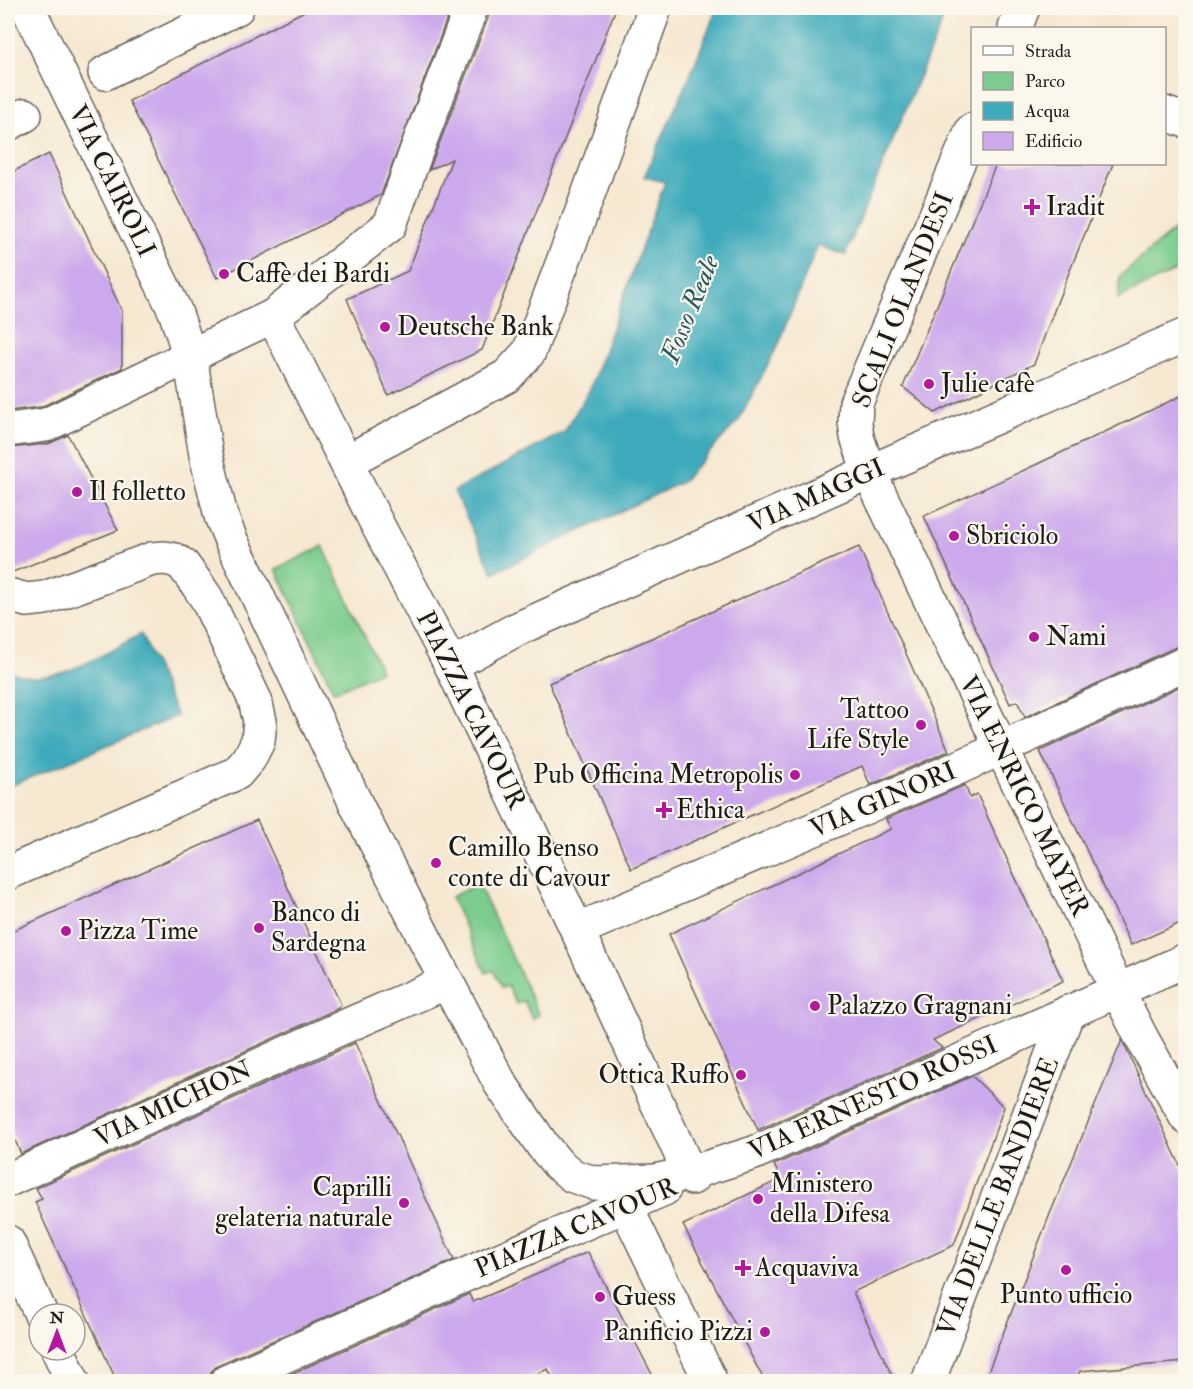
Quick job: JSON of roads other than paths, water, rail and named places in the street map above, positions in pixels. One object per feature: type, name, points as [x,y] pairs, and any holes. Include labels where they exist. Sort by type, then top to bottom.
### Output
[{"type":"street","name":"VIA CAIROLI","points":[[28,8],[175,310],[190,356]]},
{"type":"street","points":[[105,73],[237,8]]},
{"type":"street","points":[[8,430],[46,425],[273,316],[390,225],[471,8]]},
{"type":"street","points":[[346,462],[507,376],[529,352],[655,8]]},
{"type":"street","points":[[1015,27],[1023,8]]},
{"type":"street","points":[[1166,114],[1185,121]]},
{"type":"street","name":"SCALI OLANDESI","points":[[869,472],[857,437],[856,404],[971,132]]},
{"type":"street","name":"PIAZZA CAVOUR","points":[[273,316],[375,520],[451,665],[691,1175]]},
{"type":"street","name":"VIA MAGGI","points":[[451,665],[515,630],[869,472],[1185,335]]},
{"type":"street","name":"PIAZZA CAVOUR","points":[[190,356],[206,455],[221,516],[358,808],[500,1083],[543,1146],[558,1164],[573,1176],[594,1183],[623,1183],[691,1175]]},
{"type":"street","name":"VIA ENRICO MAYER","points":[[869,472],[1118,991],[1185,1117]]},
{"type":"street","points":[[8,595],[27,600],[45,598],[152,559],[175,560],[183,565],[207,598],[255,700],[260,721],[258,741],[249,759],[237,773],[8,873]]},
{"type":"street","name":"VIA GINORI","points":[[577,930],[960,767],[1185,663]]},
{"type":"street","name":"VIA ERNESTO ROSSI","points":[[691,1175],[754,1153],[1185,960]]},
{"type":"street","name":"VIA MICHON","points":[[8,1180],[447,982]]},
{"type":"street","name":"VIA DELLE BANDIERE","points":[[928,1382],[1068,1012]]},
{"type":"street","name":"PIAZZA CAVOUR","points":[[226,1382],[691,1175]]},
{"type":"street","points":[[624,1205],[711,1382]]},
{"type":"street","points":[[8,1242],[36,1302]]},
{"type":"street","points":[[64,1362],[73,1382]]},
{"type":"water","name":"Fosso Reale","points":[[717,8],[948,8],[845,255],[818,245],[776,349],[739,420],[682,482],[493,573],[454,491],[564,432],[590,389],[665,182],[644,177],[691,73]]},
{"type":"water","points":[[141,634],[177,716],[8,787],[8,671],[35,677],[62,673]]},
{"type":"place","name":"Iradit","points":[[1032,207]]},
{"type":"place","name":"Caffè dei Bardi","points":[[224,274]]},
{"type":"place","name":"Deutsche Bank","points":[[385,327]]},
{"type":"place","name":"Julie cafè","points":[[929,384]]},
{"type":"place","name":"Il folletto","points":[[77,492]]},
{"type":"place","name":"Sbriciolo","points":[[954,536]]},
{"type":"place","name":"Nami","points":[[1034,637]]},
{"type":"place","name":"Tattoo Life Style","points":[[921,725]]},
{"type":"place","name":"Pub Officina Metropolis","points":[[795,775]]},
{"type":"place","name":"Ethica","points":[[664,810]]},
{"type":"place","name":"Camillo Benso conte di Cavour","points":[[436,863]]},
{"type":"place","name":"Banco di Sardegna","points":[[259,928]]},
{"type":"place","name":"Pizza Time","points":[[66,931]]},
{"type":"place","name":"Palazzo Gragnani","points":[[815,1006]]},
{"type":"place","name":"Ottica Ruffo","points":[[741,1075]]},
{"type":"place","name":"Ministero della Difesa","points":[[758,1199]]},
{"type":"place","name":"Caprilli gelateria naturale","points":[[404,1203]]},
{"type":"place","name":"Acquaviva","points":[[743,1268]]},
{"type":"place","name":"Punto ufficio","points":[[1066,1270]]},
{"type":"place","name":"Guess","points":[[600,1297]]},
{"type":"place","name":"Panificio Pizzi","points":[[765,1332]]}]
